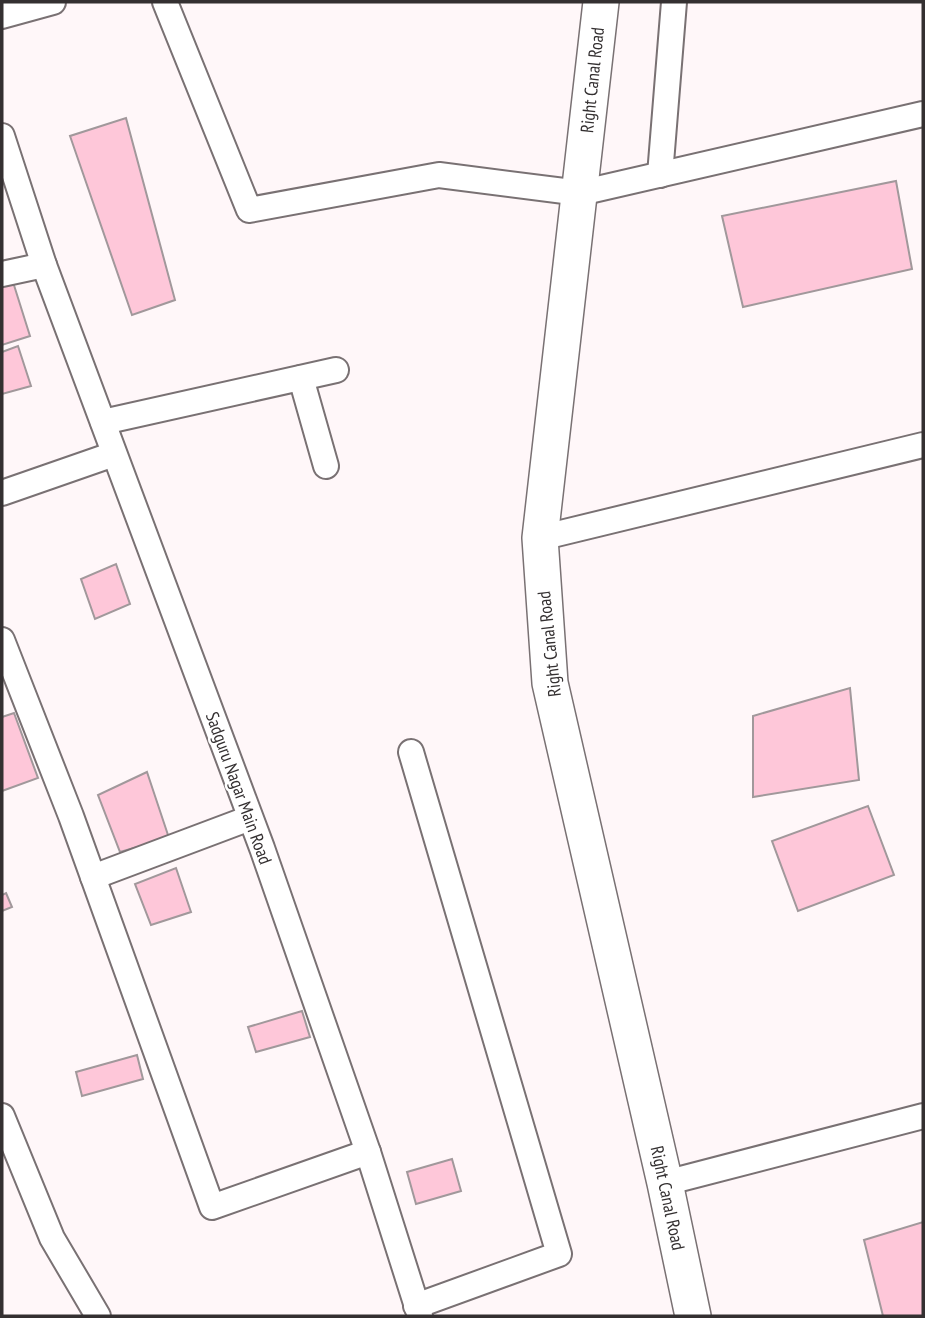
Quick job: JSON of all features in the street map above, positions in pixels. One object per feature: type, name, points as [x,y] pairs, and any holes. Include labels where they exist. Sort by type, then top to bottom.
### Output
[{"type":"street","points":[[2,16],[53,2]]},
{"type":"street","points":[[165,2],[249,209],[439,175],[580,194],[923,114]]},
{"type":"street","name":"Right Canal Road","points":[[601,2],[540,538],[550,683],[693,1316]]},
{"type":"street","points":[[660,175],[674,2]]},
{"type":"street","name":"Sadguru Nagar Main Road","points":[[2,136],[44,265],[250,818],[368,1152],[418,1311]]},
{"type":"street","points":[[2,274],[44,265]]},
{"type":"street","points":[[103,422],[336,370]]},
{"type":"street","points":[[301,378],[326,466]]},
{"type":"street","points":[[540,538],[923,445]]},
{"type":"street","points":[[2,494],[114,454]]},
{"type":"street","points":[[2,640],[71,816],[212,1207],[368,1152]]},
{"type":"street","points":[[411,752],[559,1254],[418,1311]]},
{"type":"street","points":[[93,877],[250,818]]},
{"type":"street","points":[[2,1116],[52,1238],[98,1316]]},
{"type":"street","points":[[665,1183],[923,1116]]},
{"type":"building","points":[[126,118],[175,300],[132,315],[70,136]]},
{"type":"building","points":[[896,181],[912,269],[743,307],[722,216]]},
{"type":"building","points":[[13,282],[30,336],[2,345],[2,285]]},
{"type":"building","points":[[18,346],[31,386],[2,394],[2,352]]},
{"type":"building","points":[[116,564],[130,604],[95,619],[81,579]]},
{"type":"building","points":[[850,688],[859,780],[753,797],[753,716]]},
{"type":"building","points":[[14,713],[38,778],[2,791],[2,717]]},
{"type":"building","points":[[147,772],[169,838],[120,852],[98,795]]},
{"type":"building","points":[[868,806],[894,875],[798,911],[772,841]]},
{"type":"building","points":[[176,868],[191,912],[151,925],[135,884]]},
{"type":"building","points":[[6,893],[12,907],[2,911],[2,895]]},
{"type":"building","points":[[302,1011],[310,1037],[256,1052],[248,1027]]},
{"type":"building","points":[[137,1055],[143,1079],[82,1096],[76,1072]]},
{"type":"building","points":[[452,1159],[461,1191],[416,1204],[407,1172]]},
{"type":"building","points":[[923,1222],[923,1316],[883,1316],[864,1240]]}]
